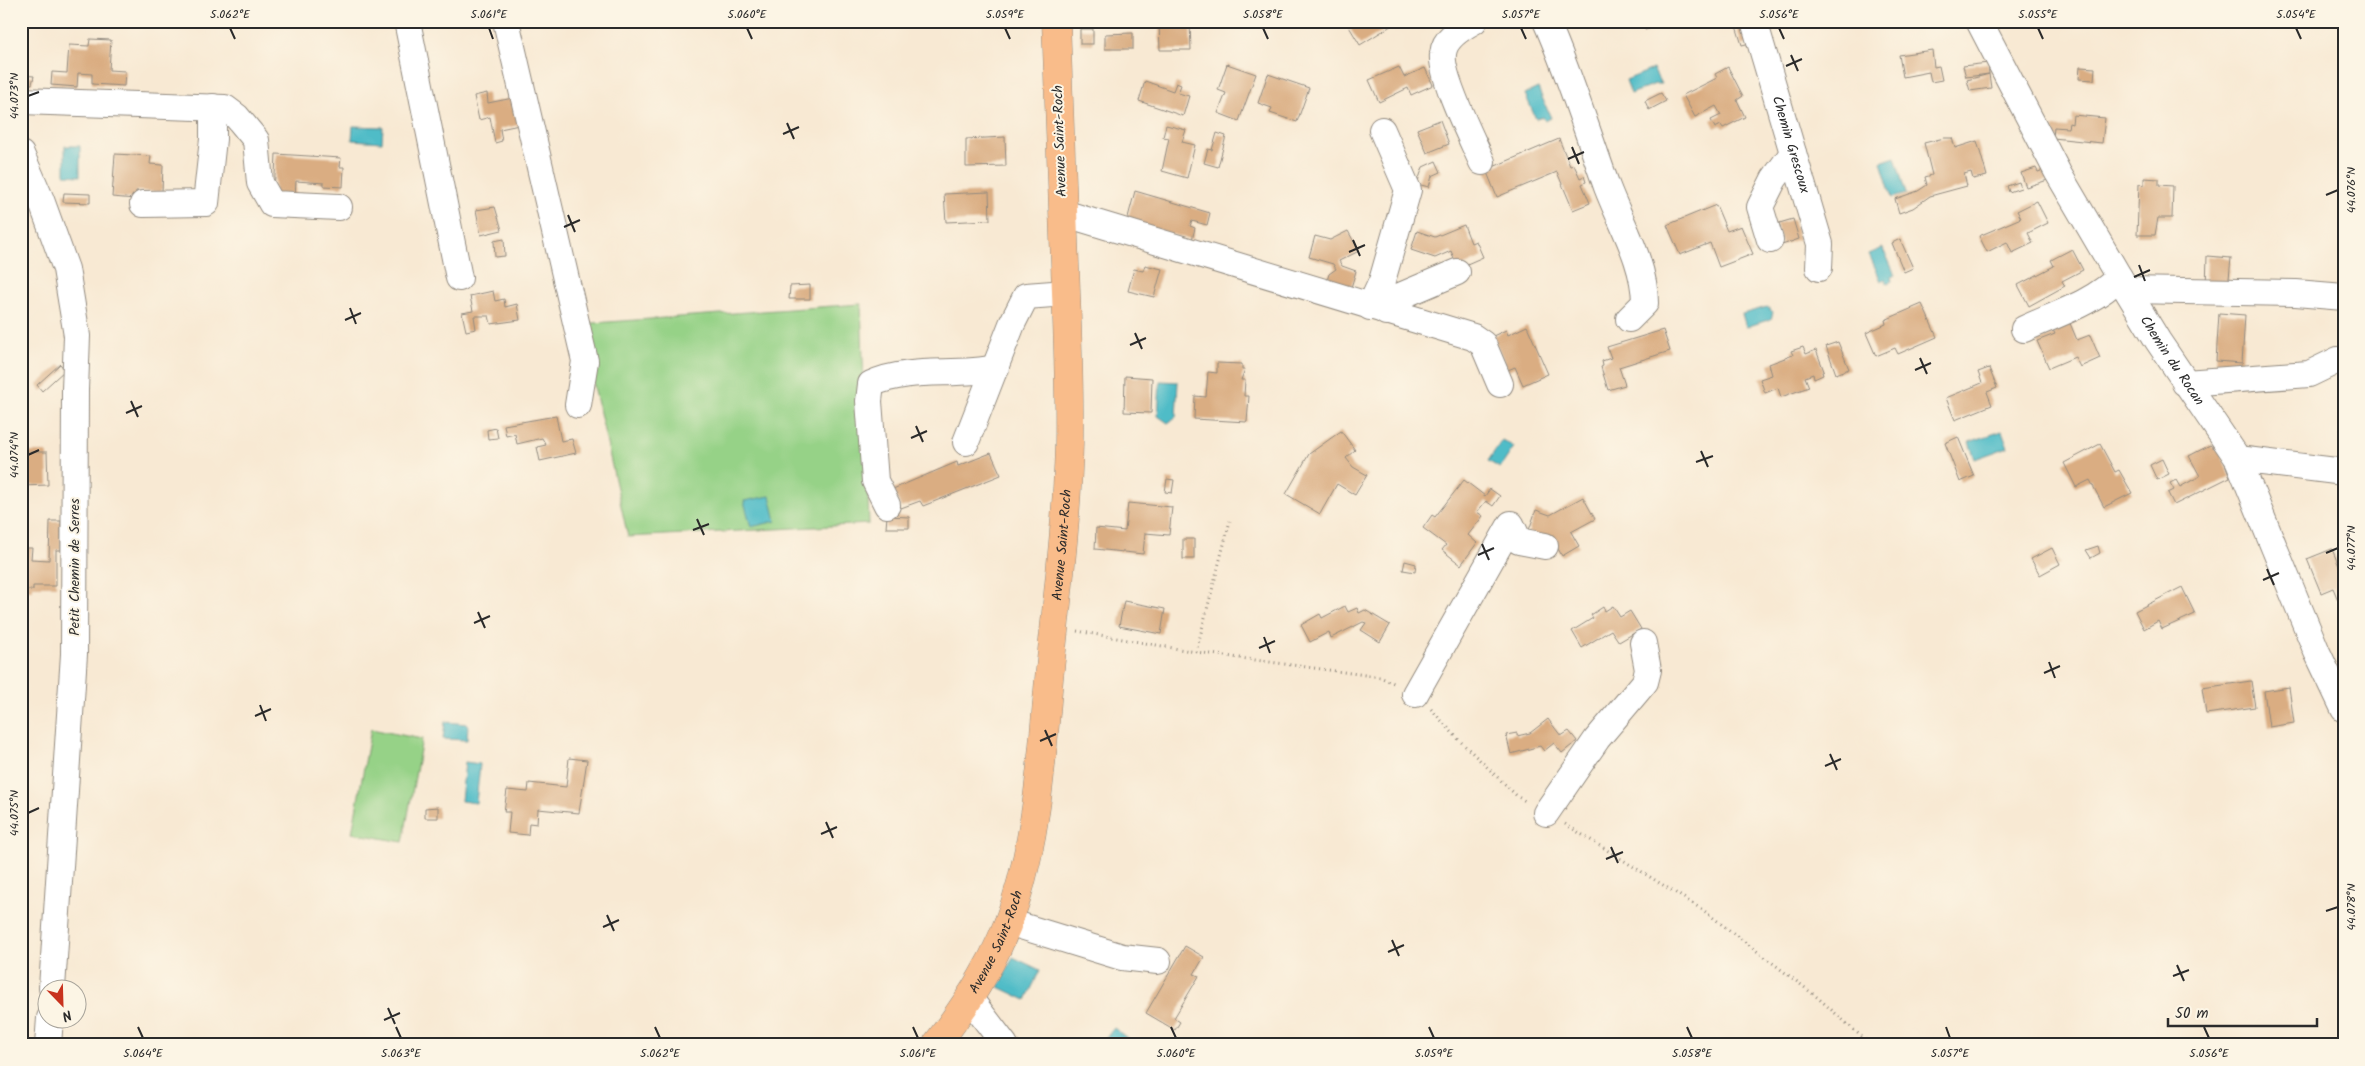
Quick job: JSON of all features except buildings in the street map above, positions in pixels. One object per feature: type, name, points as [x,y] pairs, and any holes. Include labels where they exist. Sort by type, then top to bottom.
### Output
[{"type":"main road","name":"Avenue Saint-Roch","points":[[936,1045],[970,999],[996,951],[1008,922],[1015,904],[1028,853],[1037,797],[1065,530],[1069,441],[1066,293],[1056,21]]},
{"type":"street","points":[[406,21],[459,278]]},
{"type":"street","points":[[506,21],[585,361],[578,405]]},
{"type":"street","points":[[1474,21],[1450,38],[1443,53],[1449,84],[1482,162]]},
{"type":"street","points":[[1546,21],[1564,61],[1607,187],[1645,283],[1645,303],[1629,320]]},
{"type":"street","name":"Chemin Grescoux","points":[[1754,21],[1820,244],[1819,268]]},
{"type":"street","name":"Chemin du Rocan","points":[[1979,21],[2058,173],[2185,383],[2238,458],[2317,652],[2344,709]]},
{"type":"street","points":[[21,101],[225,108],[237,117],[256,140],[260,183],[272,204],[339,207]]},
{"type":"street","points":[[143,204],[206,203],[213,139],[213,107]]},
{"type":"street","points":[[1378,310],[1382,281],[1408,190],[1382,130]]},
{"type":"street","points":[[1770,240],[1760,207],[1774,179],[1792,153]]},
{"type":"street","name":"Petit Chemin de Serres","points":[[21,154],[31,201],[66,269],[78,336],[75,390],[74,654],[53,978]]},
{"type":"street","points":[[1063,213],[1378,310],[1473,337],[1484,344],[1500,384]]},
{"type":"street","points":[[1378,310],[1391,300],[1457,272]]},
{"type":"street","points":[[2024,329],[2124,283],[2344,297]]},
{"type":"street","points":[[966,442],[1012,324],[1026,296],[1066,293]]},
{"type":"street","points":[[2185,383],[2309,374],[2338,360],[2344,360]]},
{"type":"street","points":[[887,505],[875,481],[869,401],[871,384],[888,376],[904,373],[978,372],[996,368]]},
{"type":"street","points":[[2238,458],[2344,472]]},
{"type":"street","points":[[1415,694],[1511,524],[1519,541],[1545,546]]},
{"type":"street","points":[[1546,813],[1597,739],[1645,682],[1648,670],[1643,643]]},
{"type":"street","points":[[1008,922],[1122,957],[1158,961]]},
{"type":"street","points":[[970,999],[1004,1045]]},
{"type":"street","points":[[48,1045],[49,1028]]},
{"type":"path","points":[[1196,652],[1230,521]]},
{"type":"path","points":[[1054,629],[1196,652],[1380,677],[1415,694],[1458,740],[1518,797],[1703,910],[1817,997],[1871,1045]]},
{"type":"green space","points":[[861,304],[869,524],[628,537],[580,324]]},
{"type":"green space","points":[[371,729],[422,739],[403,842],[352,833]]},
{"type":"water","points":[[1653,69],[1661,84],[1655,84],[1631,94],[1626,80]]},
{"type":"water","points":[[1538,88],[1551,118],[1545,121],[1543,117],[1536,119],[1525,94]]},
{"type":"water","points":[[353,126],[383,127],[382,142],[352,140]]},
{"type":"water","points":[[65,146],[80,146],[80,176],[65,175]]},
{"type":"water","points":[[1895,157],[1906,194],[1892,198],[1881,162]]},
{"type":"water","points":[[1883,248],[1895,275],[1891,277],[1892,281],[1887,283],[1885,279],[1881,281],[1869,254]]},
{"type":"water","points":[[1767,307],[1773,312],[1771,319],[1746,327],[1742,314]]},
{"type":"water","points":[[1160,381],[1178,382],[1176,417],[1168,423],[1158,416]]},
{"type":"water","points":[[2002,431],[2008,447],[1975,459],[1969,442]]},
{"type":"water","points":[[1502,440],[1514,447],[1500,468],[1488,461]]},
{"type":"water","points":[[770,496],[776,521],[751,527],[744,501]]},
{"type":"water","points":[[445,722],[468,724],[467,740],[443,739]]},
{"type":"water","points":[[465,762],[480,764],[476,803],[461,801]]},
{"type":"water","points":[[1013,957],[1040,970],[1026,1000],[999,987]]},
{"type":"water","points":[[1114,1028],[1136,1045],[1113,1045],[1105,1039]]}]
